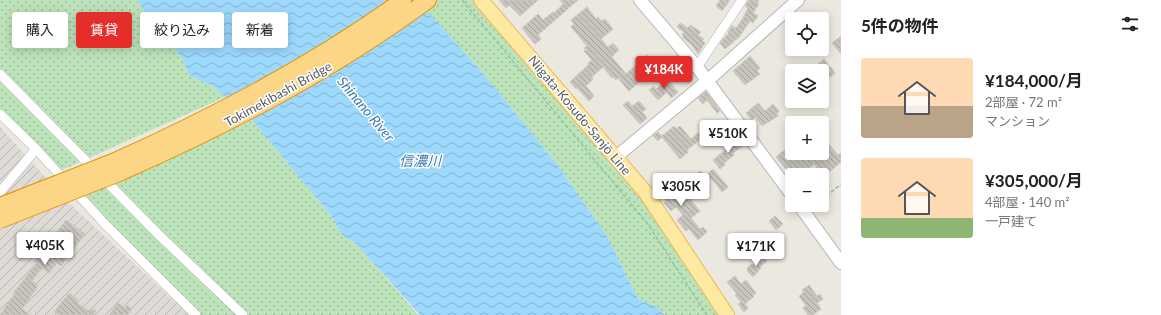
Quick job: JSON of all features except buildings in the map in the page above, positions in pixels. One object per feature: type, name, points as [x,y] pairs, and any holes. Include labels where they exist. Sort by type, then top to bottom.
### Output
[{"type":"highway","points":[[0,206],[113,162],[207,118],[264,88],[313,59],[403,0]]},
{"type":"highway","points":[[0,220],[119,173],[240,116],[323,70],[428,0]]},
{"type":"main road","name":"Niigata-Kosudo-Sanjō Line","points":[[481,0],[646,192],[727,315]]},
{"type":"street","points":[[640,0],[697,67],[785,186]]},
{"type":"street","points":[[697,67],[742,0]]},
{"type":"street","points":[[616,157],[798,0]]},
{"type":"street","points":[[0,74],[160,236],[243,315]]},
{"type":"street","points":[[0,114],[36,149],[105,224],[196,315]]},
{"type":"street","points":[[0,192],[36,149]]},
{"type":"street","points":[[804,212],[841,263]]},
{"type":"path","points":[[462,0],[647,223],[707,315]]},
{"type":"path","points":[[829,194],[841,184]]},
{"type":"shaded area","points":[[0,127],[68,202],[189,315],[0,315]]},
{"type":"green space","points":[[0,0],[137,0],[145,12],[140,12],[140,48],[174,48],[183,59],[189,75],[212,86],[225,97],[62,170],[0,111]]},
{"type":"green space","points":[[438,0],[474,0],[642,199],[677,248],[718,315],[664,315],[657,307],[638,299],[607,236],[556,163],[483,73],[425,9]]},
{"type":"green space","points":[[252,120],[332,217],[342,235],[358,246],[418,315],[200,315],[81,198]]},
{"type":"water","name":"信濃川","points":[[137,0],[417,0],[483,73],[556,163],[607,236],[638,299],[657,307],[664,315],[420,315],[356,244],[342,235],[332,217],[252,120],[212,86],[189,75],[183,59],[174,48],[224,48],[224,12],[144,11]]},
{"type":"water label","name":"Shinano River","points":[[366,109]]}]
